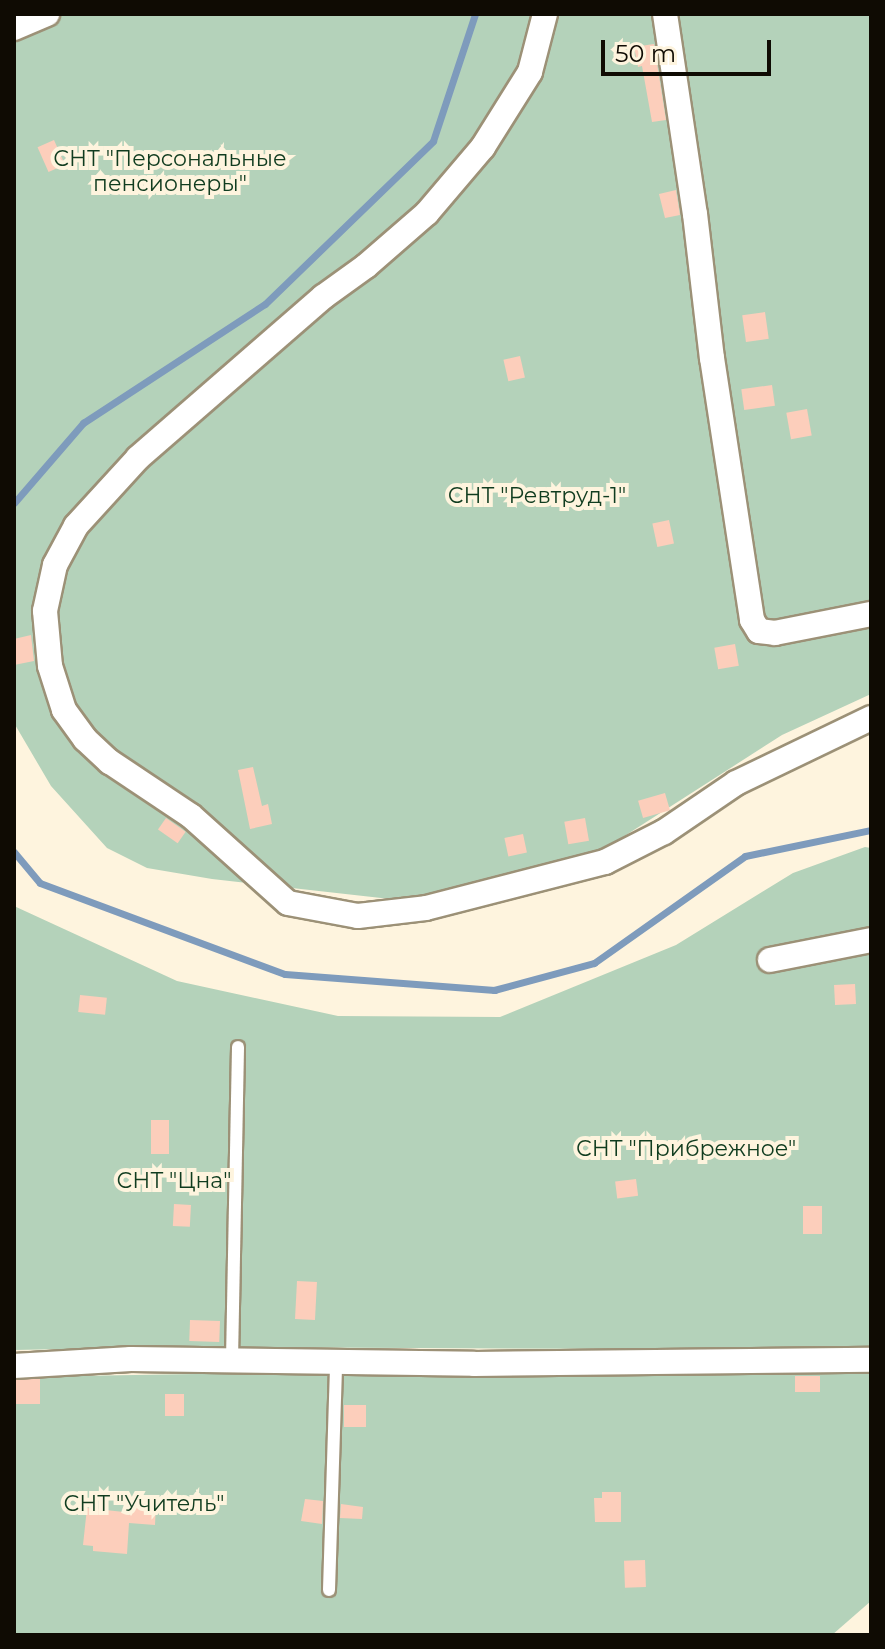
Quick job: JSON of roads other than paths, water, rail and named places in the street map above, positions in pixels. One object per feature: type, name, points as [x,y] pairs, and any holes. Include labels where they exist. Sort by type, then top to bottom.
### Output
[{"type":"street","points":[[14,28],[47,14]]},
{"type":"street","points":[[545,14],[530,72],[483,147],[427,213],[366,266],[323,297],[138,458],[76,526],[55,565],[45,611],[50,666],[64,710],[85,739],[110,762],[191,816],[288,903],[358,916],[426,908],[605,862],[664,832],[736,783],[871,718]]},
{"type":"street","points":[[665,14],[752,620],[759,631],[775,633],[871,614]]},
{"type":"street","points":[[770,960],[871,940]]},
{"type":"street","points":[[14,1366],[131,1359],[336,1362],[871,1360]]},
{"type":"lane","points":[[232,1360],[238,1047]]},
{"type":"lane","points":[[329,1590],[336,1362]]},
{"type":"waterway","points":[[14,503],[83,423],[265,304],[433,141],[475,14]]},
{"type":"waterway","points":[[14,852],[40,883],[285,974],[494,990],[594,963],[745,856],[871,830]]},
{"type":"park label","name":"СНТ \"Персональные пенсионеры\"","points":[[170,170]]},
{"type":"park label","name":"СНТ \"Ревтруд-1\"","points":[[537,496]]},
{"type":"park label","name":"СНТ \"Прибрежное\"","points":[[686,1149]]},
{"type":"park label","name":"СНТ \"Цна\"","points":[[174,1181]]},
{"type":"park label","name":"СНТ \"Учитель\"","points":[[144,1504]]}]
